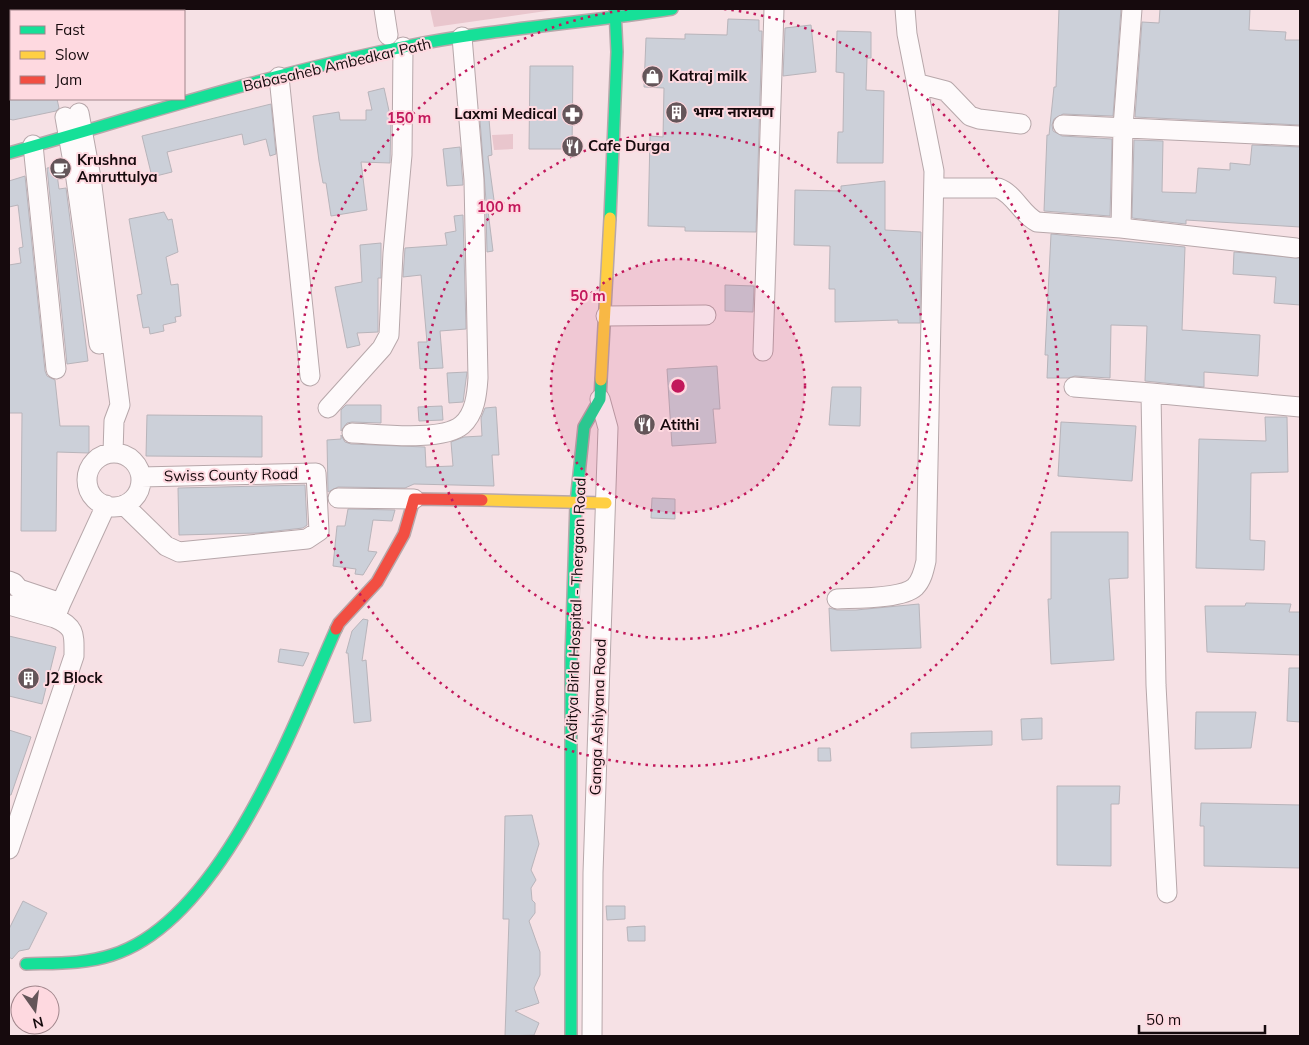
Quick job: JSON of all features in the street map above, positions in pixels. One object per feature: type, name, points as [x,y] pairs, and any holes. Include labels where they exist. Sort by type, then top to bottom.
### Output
[{"type":"street","points":[[328,408],[382,348],[389,335],[393,244],[402,155],[391,38],[384,9]]},
{"type":"street","name":"Babasaheb Ambedkar Path","points":[[185,97],[279,77],[391,38],[462,37],[615,13],[672,9]]},
{"type":"street","points":[[763,351],[774,9]]},
{"type":"street","points":[[837,599],[901,594],[914,588],[922,576],[926,562],[934,171],[919,84],[907,34],[905,9]]},
{"type":"street","points":[[1121,228],[1123,127],[1132,9]]},
{"type":"street","name":"Aditya Birla Hospital - Thergaon Road","points":[[571,1036],[571,659],[576,503],[584,427],[600,400],[606,316],[617,52],[615,13]]},
{"type":"street","points":[[352,433],[428,434],[446,432],[462,424],[475,400],[478,378],[474,180],[462,37]]},
{"type":"street","points":[[279,77],[310,376]]},
{"type":"street","points":[[919,84],[946,91],[970,116],[979,119],[1021,124]]},
{"type":"street","name":"Babasaheb Ambedkar Path","points":[[9,153],[33,145],[73,121],[171,100]]},
{"type":"street","points":[[58,611],[115,505],[137,494],[141,477],[134,462],[128,457],[113,453],[117,413],[91,178],[73,121]]},
{"type":"street","points":[[73,121],[108,407],[117,413]]},
{"type":"street","points":[[1063,125],[1300,136]]},
{"type":"street","points":[[33,145],[56,369]]},
{"type":"street","points":[[934,188],[998,188],[1006,191],[1027,217],[1037,222],[1121,228],[1296,248]]},
{"type":"street","points":[[606,316],[706,314]]},
{"type":"street","points":[[1074,387],[1300,407]]},
{"type":"street","points":[[1151,393],[1156,685],[1166,893]]},
{"type":"street","name":"Ganga Ashiyana Road","points":[[592,1036],[592,898],[608,428],[600,400]]},
{"type":"street","name":"Swiss County Road","points":[[113,453],[103,455],[95,461],[88,477],[92,495],[115,505],[166,546],[179,552],[307,539],[319,531],[316,473],[141,477]]},
{"type":"street","points":[[338,498],[606,503]]},
{"type":"street","points":[[26,964],[73,963],[113,955],[149,937],[187,905],[223,856],[254,804],[275,766],[338,623],[377,582],[404,534],[414,500]]},
{"type":"street","points":[[9,848],[74,656],[74,633],[58,611],[12,588]]},
{"type":"street","points":[[9,605],[58,611]]},
{"type":"shaded area","points":[[430,9],[560,9],[434,27]]},
{"type":"shaded area","points":[[513,134],[513,149],[494,150],[492,135]]},
{"type":"building","points":[[1059,9],[1121,9],[1113,116],[1063,114],[1054,119],[1052,125],[1053,131],[1062,136],[1112,139],[1110,216],[1044,211],[1047,135],[1049,135],[1054,87],[1056,87]]},
{"type":"building","points":[[1160,9],[1250,9],[1249,30],[1286,32],[1285,40],[1300,40],[1300,125],[1135,117],[1142,22],[1159,23]]},
{"type":"building","points":[[728,19],[759,20],[759,31],[762,31],[756,232],[685,231],[685,227],[648,226],[650,136],[663,137],[664,88],[644,87],[646,38],[685,39],[685,34],[727,35]]},
{"type":"building","points":[[811,25],[816,72],[783,76],[785,28]]},
{"type":"building","points":[[837,31],[871,32],[871,58],[867,58],[866,90],[884,91],[883,163],[837,163],[838,132],[843,132],[844,73],[836,72]]},
{"type":"building","points":[[530,66],[573,66],[572,149],[529,149]]},
{"type":"building","points":[[384,88],[391,120],[390,163],[361,162],[367,210],[331,216],[326,183],[323,183],[319,161],[313,116],[339,112],[340,120],[366,120],[366,110],[372,110],[368,92]]},
{"type":"building","points":[[9,99],[57,100],[59,108],[56,111],[13,120],[9,119]]},
{"type":"building","points":[[271,104],[276,154],[270,156],[266,139],[244,145],[242,134],[167,152],[172,172],[152,177],[142,136]]},
{"type":"building","points":[[489,119],[492,155],[488,156],[494,200],[486,201],[480,120]]},
{"type":"building","points":[[1134,140],[1163,141],[1162,192],[1196,193],[1198,168],[1230,170],[1230,163],[1250,165],[1252,145],[1300,147],[1300,227],[1186,220],[1186,224],[1132,218]]},
{"type":"building","points":[[460,147],[463,185],[447,186],[443,149]]},
{"type":"building","points":[[56,167],[59,189],[66,188],[88,361],[67,364],[47,168]]},
{"type":"building","points":[[25,176],[45,371],[47,376],[55,380],[60,426],[89,426],[89,453],[57,452],[56,531],[21,531],[22,413],[9,413],[9,265],[21,263],[19,248],[23,247],[18,205],[9,207],[9,181]]},
{"type":"building","points":[[885,181],[885,230],[921,232],[920,323],[898,323],[898,320],[835,322],[835,289],[829,289],[830,246],[794,245],[795,190],[841,191],[841,186]]},
{"type":"building","points":[[486,211],[488,211],[493,251],[487,252]]},
{"type":"building","points":[[164,212],[168,220],[172,219],[178,252],[166,257],[171,285],[178,284],[181,316],[175,317],[176,322],[163,325],[164,331],[150,334],[149,327],[143,328],[137,295],[142,294],[129,219]]},
{"type":"building","points":[[463,215],[466,329],[440,331],[443,368],[420,369],[418,342],[427,342],[421,275],[403,277],[405,248],[447,245],[445,233],[456,231],[454,216]]},
{"type":"building","points":[[1051,234],[1185,247],[1182,330],[1260,335],[1258,376],[1204,372],[1204,387],[1145,381],[1147,326],[1111,325],[1110,378],[1075,376],[1047,378],[1048,355],[1045,355]]},
{"type":"building","points":[[381,243],[381,278],[378,278],[378,332],[357,333],[360,345],[347,348],[335,287],[362,282],[360,245]]},
{"type":"building","points":[[1234,252],[1300,258],[1300,305],[1274,303],[1276,277],[1233,274]]},
{"type":"building","points":[[725,285],[754,286],[753,312],[725,311]]},
{"type":"building","points":[[717,366],[720,409],[713,409],[716,443],[672,446],[667,369]]},
{"type":"building","points":[[467,372],[463,402],[449,403],[447,373]]},
{"type":"building","points":[[832,387],[861,387],[860,426],[829,425]]},
{"type":"building","points":[[346,405],[381,405],[381,423],[347,423],[341,431],[341,410]]},
{"type":"building","points":[[442,406],[443,420],[419,421],[418,407]]},
{"type":"building","points":[[496,407],[499,455],[492,455],[494,486],[414,484],[405,488],[338,487],[328,492],[327,440],[341,439],[341,435],[345,442],[351,444],[425,447],[426,467],[453,466],[451,442],[464,437],[482,436],[481,418],[485,408]]},
{"type":"building","points":[[147,415],[262,416],[262,457],[146,456]]},
{"type":"building","points":[[1265,417],[1287,417],[1288,472],[1251,473],[1250,540],[1265,541],[1264,570],[1196,568],[1199,439],[1266,441]]},
{"type":"building","points":[[1061,422],[1136,426],[1132,481],[1058,476]]},
{"type":"building","points":[[305,485],[307,525],[303,528],[258,533],[179,535],[178,488]]},
{"type":"building","points":[[652,498],[675,499],[675,519],[651,518]]},
{"type":"building","points":[[348,509],[395,510],[392,521],[373,520],[368,551],[377,552],[363,575],[355,574],[356,569],[333,566],[337,526],[345,526]]},
{"type":"building","points":[[1051,532],[1128,532],[1128,578],[1109,579],[1114,660],[1051,664],[1048,599],[1051,599]]},
{"type":"building","points":[[1246,603],[1291,604],[1289,612],[1300,612],[1300,655],[1207,652],[1205,606],[1245,606]]},
{"type":"building","points":[[919,604],[921,648],[831,651],[829,608],[856,610]]},
{"type":"building","points":[[363,619],[368,620],[362,661],[366,660],[371,721],[354,723],[348,653],[346,653],[352,631]]},
{"type":"building","name":"J2 Block","points":[[9,636],[56,647],[42,704],[9,696]]},
{"type":"building","points":[[280,649],[309,653],[303,666],[278,662]]},
{"type":"building","points":[[1289,668],[1300,668],[1300,722],[1287,721]]},
{"type":"building","points":[[1196,712],[1256,712],[1251,748],[1195,749]]},
{"type":"building","points":[[1042,718],[1042,739],[1022,740],[1021,719]]},
{"type":"building","points":[[9,730],[31,737],[11,795],[9,795]]},
{"type":"building","points":[[992,731],[992,745],[911,748],[911,733]]},
{"type":"building","points":[[818,748],[830,748],[831,761],[818,761]]},
{"type":"building","points":[[1057,786],[1120,786],[1119,804],[1111,804],[1111,866],[1057,865]]},
{"type":"building","points":[[1201,803],[1300,805],[1300,868],[1204,866],[1204,826],[1200,826]]},
{"type":"building","points":[[532,815],[539,844],[531,870],[536,880],[531,888],[532,900],[535,903],[535,913],[529,921],[540,952],[540,975],[534,988],[539,1003],[515,1011],[539,1023],[534,1035],[505,1036],[509,919],[503,919],[505,816]]},
{"type":"building","points":[[23,901],[47,913],[29,949],[19,951],[12,959],[9,957],[9,929]]},
{"type":"building","points":[[606,906],[625,906],[625,919],[607,920]]},
{"type":"building","points":[[645,926],[645,941],[628,941],[627,927]]},
{"type":"traffic: fast","points":[[610,218],[617,52],[615,9]]},
{"type":"traffic: fast","points":[[9,153],[205,96],[403,47],[470,35],[672,9]]},
{"type":"traffic: fast","points":[[571,1036],[571,659],[576,503],[584,427],[600,399],[601,380]]},
{"type":"traffic: fast","points":[[26,964],[81,962],[112,955],[151,935],[187,903],[219,862],[249,816],[275,766],[336,629]]},
{"type":"traffic: slow","points":[[601,380],[610,218]]},
{"type":"traffic: slow","points":[[482,500],[606,503]]},
{"type":"traffic: jam","points":[[336,629],[339,623],[377,582],[404,534],[414,499],[482,500]]},
{"type":"place","name":"Katraj milk","points":[[653,76]]},
{"type":"place","name":"भाग्य नारायण","points":[[677,112]]},
{"type":"place","name":"Laxmi Medical","points":[[573,114]]},
{"type":"place","name":"Cafe Durga","points":[[572,146]]},
{"type":"place","name":"Krushna Amruttulya","points":[[61,169]]},
{"type":"place","name":"Atithi","points":[[644,425]]},
{"type":"place","name":"J2 Block","points":[[29,678]]}]
